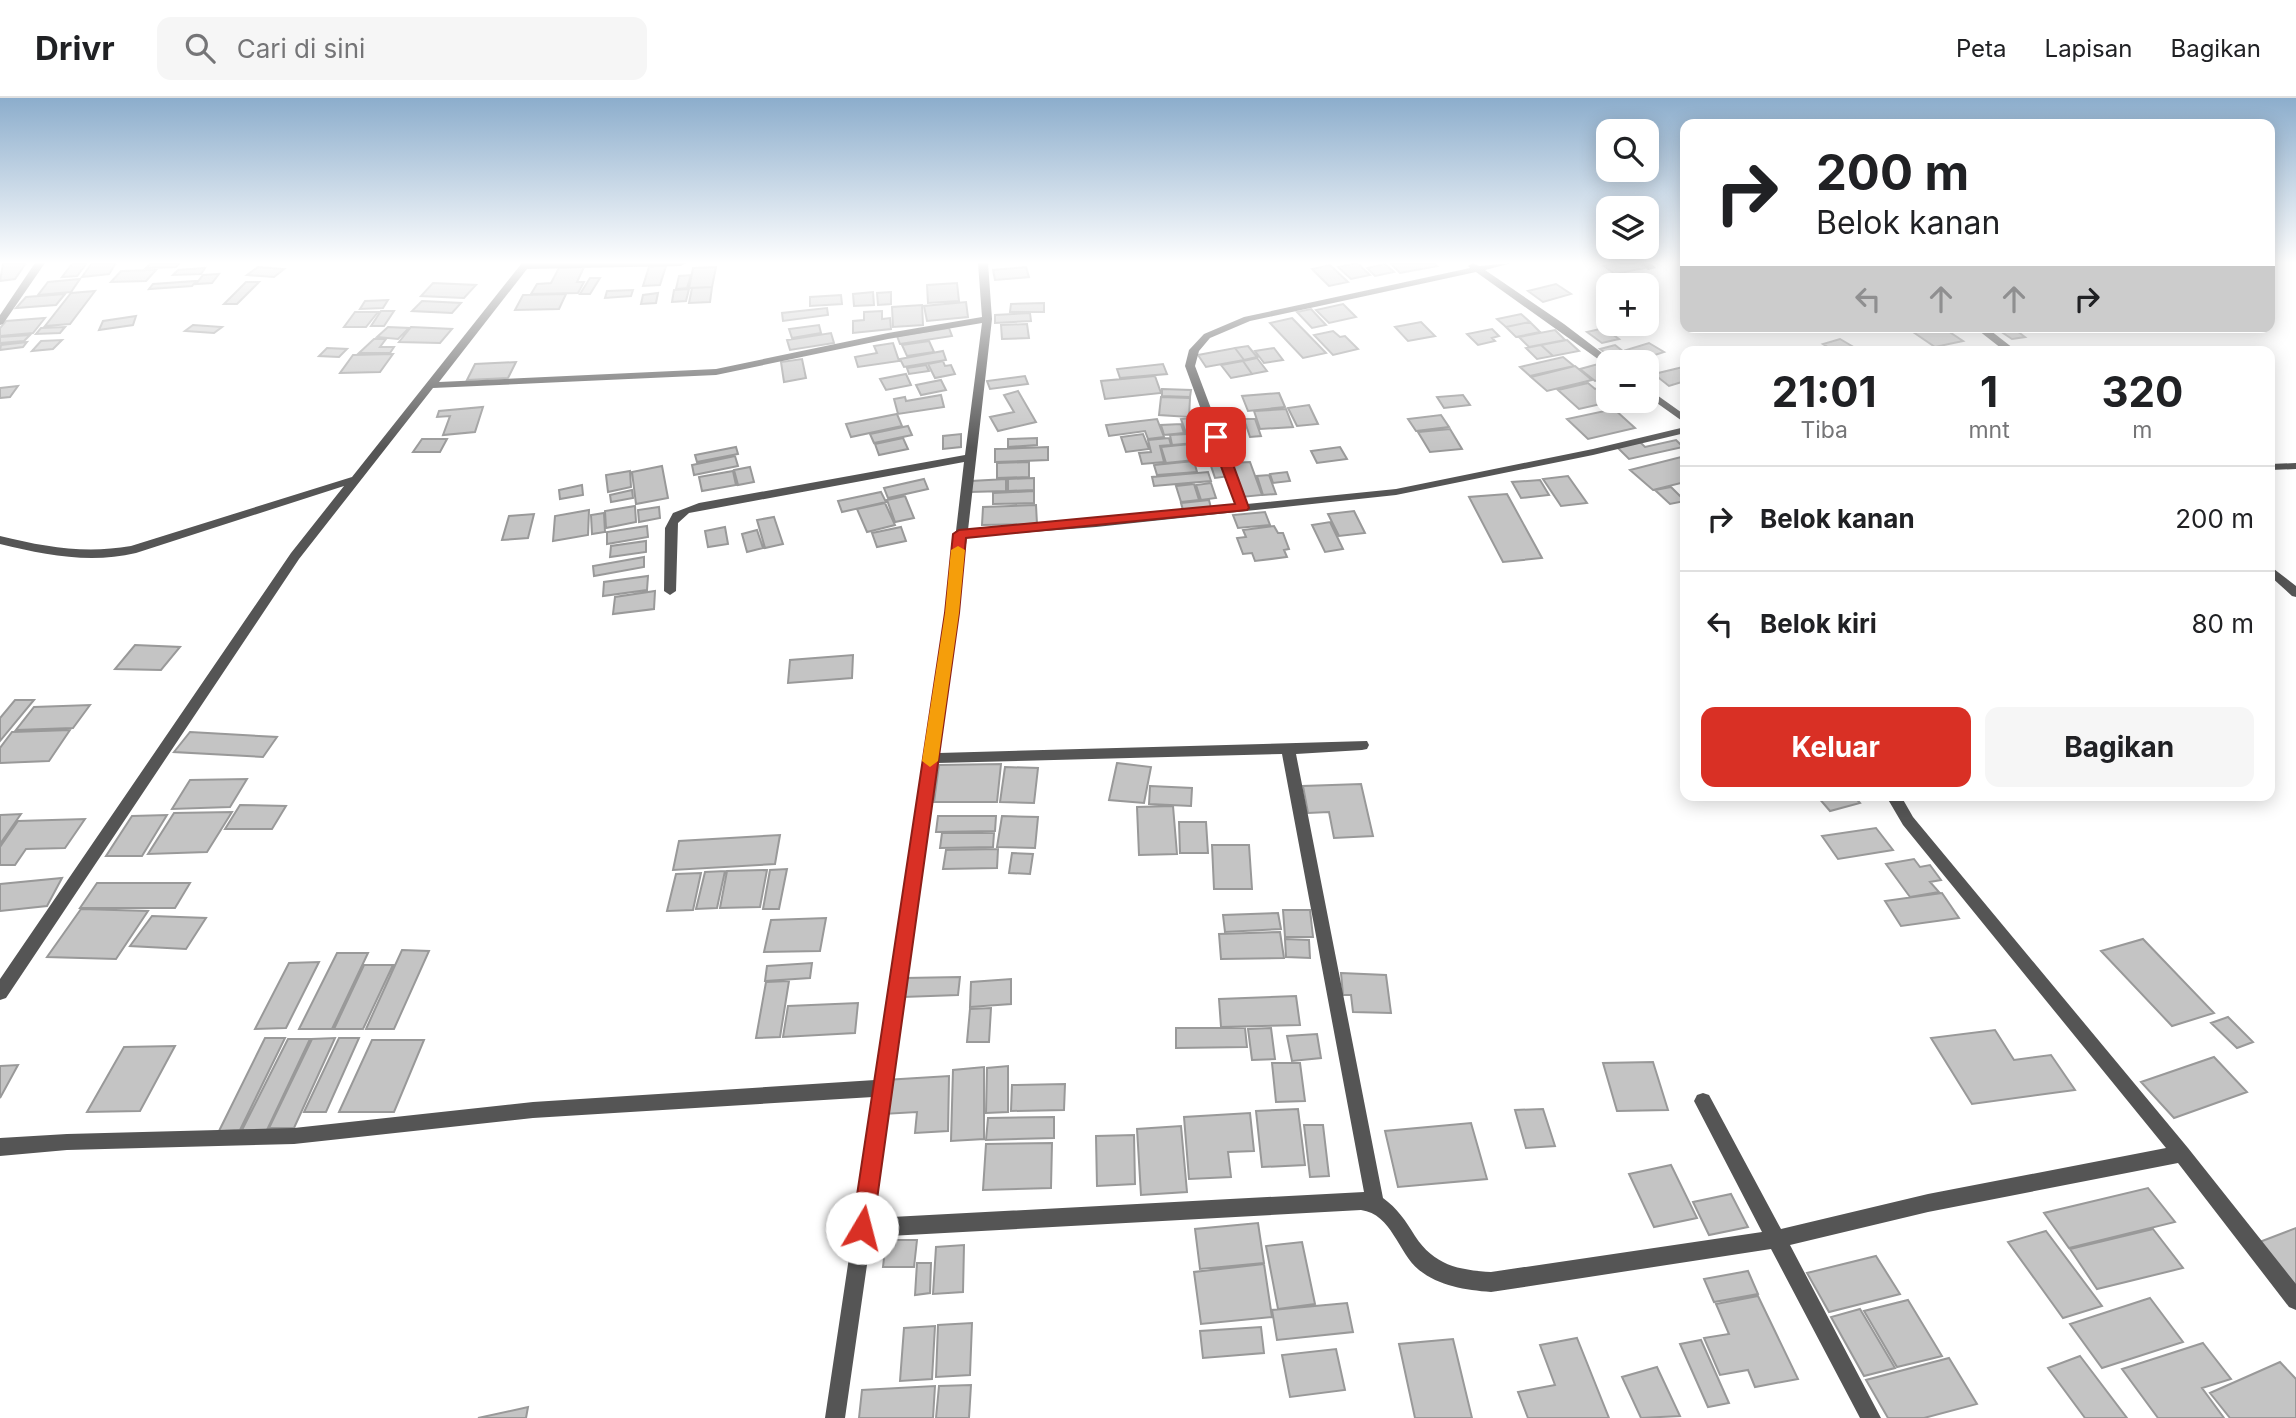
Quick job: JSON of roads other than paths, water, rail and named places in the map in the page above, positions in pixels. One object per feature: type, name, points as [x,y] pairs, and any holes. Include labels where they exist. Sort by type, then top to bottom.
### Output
[{"type":"street","points":[[0,993],[295,556],[478,325]]},
{"type":"street","points":[[430,385],[716,372],[954,325]]},
{"type":"street","points":[[835,1418],[952,613],[959,534],[986,325]]},
{"type":"street","points":[[1232,325],[1207,336],[1194,350],[1190,366],[1243,508]]},
{"type":"street","points":[[1559,325],[1596,352]]},
{"type":"street","points":[[1987,333],[2005,346]]},
{"type":"street","points":[[1659,400],[1680,416]]},
{"type":"street","points":[[959,534],[1396,492],[1593,452],[1680,431]]},
{"type":"street","points":[[670,591],[672,520],[677,514],[686,510],[969,458]]},
{"type":"street","points":[[2275,467],[2296,466]]},
{"type":"street","points":[[0,540],[68,555],[97,556],[132,550],[356,479]]},
{"type":"street","points":[[2275,574],[2296,593]]},
{"type":"street","points":[[930,758],[1362,745]]},
{"type":"street","points":[[1288,749],[1375,1203]]},
{"type":"street","points":[[1896,801],[1908,821],[2182,1154],[2296,1300]]},
{"type":"street","points":[[0,1147],[67,1142],[294,1136],[533,1110],[882,1088]]},
{"type":"street","points":[[1703,1101],[1871,1418]]},
{"type":"street","points":[[862,1228],[1361,1201],[1375,1203],[1388,1211],[1420,1258],[1434,1269],[1457,1279],[1491,1282],[1777,1239],[1928,1203],[2182,1154]]}]
